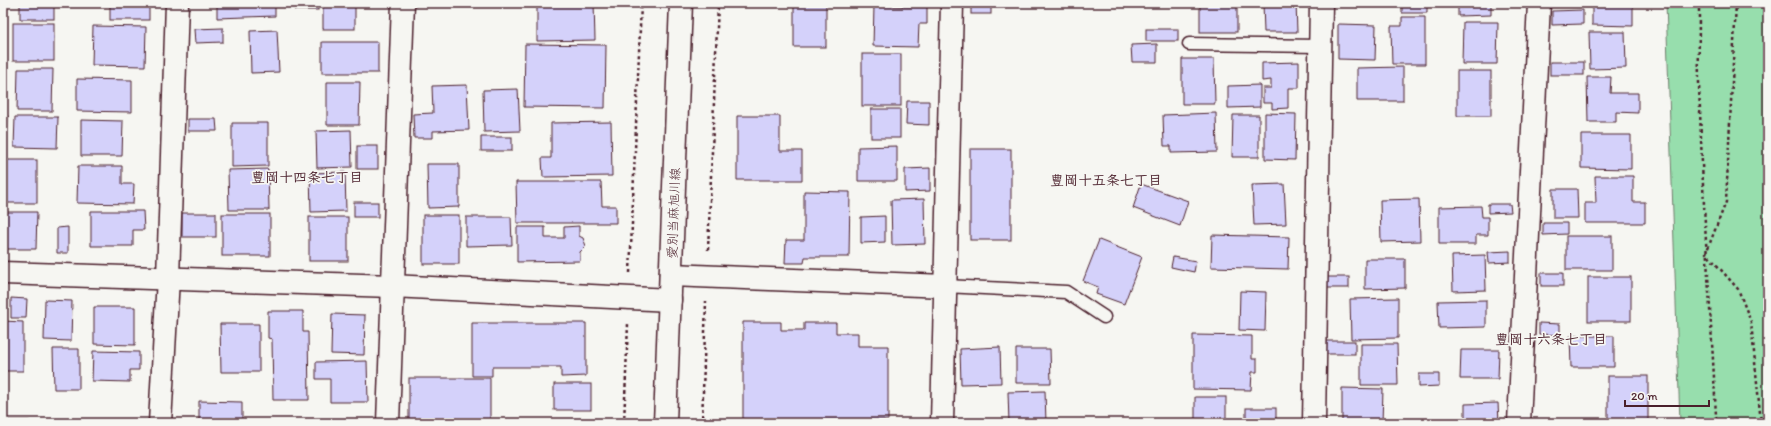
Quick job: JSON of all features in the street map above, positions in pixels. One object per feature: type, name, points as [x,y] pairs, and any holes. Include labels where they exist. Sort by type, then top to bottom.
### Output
[{"type":"street","points":[[160,423],[168,278],[177,3]]},
{"type":"street","points":[[388,423],[403,3]]},
{"type":"street","name":"愛別当麻旭川線","points":[[665,423],[681,3]]},
{"type":"street","points":[[942,423],[952,3]]},
{"type":"street","points":[[1314,423],[1321,3]]},
{"type":"street","points":[[1519,423],[1540,3]]},
{"type":"street","points":[[3,273],[392,286],[670,300]]},
{"type":"street","points":[[671,275],[945,286]]},
{"type":"lane","points":[[1189,44],[1320,46]]},
{"type":"lane","points":[[945,286],[1066,292],[1104,317]]},
{"type":"path","points":[[624,423],[641,3]]},
{"type":"path","points":[[702,423],[718,3]]},
{"type":"path","points":[[1699,3],[1700,108],[1706,253],[1713,346],[1715,423]]},
{"type":"path","points":[[1706,253],[1726,202],[1736,3]]},
{"type":"path","points":[[1706,253],[1738,289],[1751,322],[1761,423]]},
{"type":"green space","points":[[1666,3],[1768,3],[1768,423],[1680,423]]},
{"type":"building","points":[[20,3],[54,3],[54,19],[20,19]]},
{"type":"building","points":[[110,3],[149,3],[149,20],[110,20]]},
{"type":"building","points":[[217,3],[275,3],[275,16],[217,18]]},
{"type":"building","points":[[295,3],[318,3],[318,10],[295,10]]},
{"type":"building","points":[[323,3],[355,3],[355,29],[323,29]]},
{"type":"building","points":[[537,3],[594,3],[595,40],[537,41]]},
{"type":"building","points":[[971,3],[991,3],[991,14],[971,14]]},
{"type":"building","points":[[1036,3],[1089,3],[1089,5]]},
{"type":"building","points":[[1200,3],[1237,3],[1237,32],[1200,32]]},
{"type":"building","points":[[1263,3],[1296,3],[1297,32],[1264,32]]},
{"type":"building","points":[[1395,3],[1427,3],[1427,13],[1402,13],[1402,4]]},
{"type":"building","points":[[1458,3],[1491,3],[1491,15],[1458,16]]},
{"type":"building","points":[[1592,3],[1633,3],[1633,26],[1592,25]]},
{"type":"building","points":[[794,5],[826,5],[826,47],[794,47]]},
{"type":"building","points":[[874,6],[927,7],[927,24],[919,24],[918,47],[873,46]]},
{"type":"building","points":[[1583,10],[1583,24],[1552,25],[1552,11]]},
{"type":"building","points":[[1402,17],[1425,17],[1425,64],[1392,64],[1391,26],[1402,26]]},
{"type":"building","points":[[1463,22],[1498,22],[1497,64],[1462,64]]},
{"type":"building","points":[[13,23],[54,23],[54,61],[13,61]]},
{"type":"building","points":[[1338,24],[1376,25],[1375,60],[1338,59]]},
{"type":"building","points":[[93,26],[146,27],[145,66],[92,65]]},
{"type":"building","points":[[223,28],[223,42],[195,43],[194,29]]},
{"type":"building","points":[[1146,29],[1178,29],[1178,41],[1146,41]]},
{"type":"building","points":[[277,30],[279,72],[251,73],[250,31]]},
{"type":"building","points":[[1589,32],[1625,32],[1626,68],[1590,69]]},
{"type":"building","points":[[322,42],[378,42],[378,73],[322,73]]},
{"type":"building","points":[[525,44],[606,45],[605,108],[524,107]]},
{"type":"building","points":[[1157,44],[1157,62],[1132,62],[1131,45]]},
{"type":"building","points":[[862,54],[901,54],[901,106],[862,106]]},
{"type":"building","points":[[1182,59],[1214,59],[1215,104],[1182,104]]},
{"type":"building","points":[[1299,62],[1299,88],[1288,88],[1288,108],[1272,109],[1272,103],[1263,103],[1263,88],[1271,88],[1271,80],[1262,81],[1262,63]]},
{"type":"building","points":[[1550,62],[1584,62],[1584,75],[1550,75]]},
{"type":"building","points":[[1403,67],[1403,101],[1357,101],[1357,68]]},
{"type":"building","points":[[18,69],[53,69],[52,111],[17,111]]},
{"type":"building","points":[[1457,71],[1491,71],[1491,116],[1457,116]]},
{"type":"building","points":[[1587,77],[1611,77],[1610,93],[1638,93],[1638,113],[1616,112],[1616,122],[1588,122]]},
{"type":"building","points":[[77,79],[132,80],[132,112],[77,111]]},
{"type":"building","points":[[327,82],[360,82],[359,125],[327,125]]},
{"type":"building","points":[[467,85],[469,130],[433,131],[433,138],[414,138],[413,114],[433,113],[432,86]]},
{"type":"building","points":[[1260,85],[1260,107],[1228,108],[1228,86]]},
{"type":"building","points":[[518,89],[520,131],[484,132],[483,90]]},
{"type":"building","points":[[907,101],[929,101],[929,125],[906,124]]},
{"type":"building","points":[[871,109],[900,109],[900,138],[871,138]]},
{"type":"building","points":[[1216,113],[1217,152],[1171,153],[1171,146],[1164,146],[1163,115]]},
{"type":"building","points":[[1265,113],[1296,114],[1295,160],[1265,159]]},
{"type":"building","points":[[1233,115],[1259,115],[1259,157],[1232,157]]},
{"type":"building","points":[[3,116],[8,116],[7,145],[3,145]]},
{"type":"building","points":[[737,116],[780,116],[780,151],[802,151],[802,180],[737,180]]},
{"type":"building","points":[[15,117],[58,117],[57,148],[14,147]]},
{"type":"building","points":[[188,119],[216,119],[217,131],[188,131]]},
{"type":"building","points":[[81,120],[123,121],[122,156],[81,156]]},
{"type":"building","points":[[611,122],[612,176],[543,177],[542,158],[551,158],[551,123]]},
{"type":"building","points":[[232,123],[268,123],[268,166],[232,167]]},
{"type":"building","points":[[351,130],[352,167],[317,168],[316,131]]},
{"type":"building","points":[[1581,135],[1631,135],[1631,169],[1581,168]]},
{"type":"building","points":[[481,137],[512,137],[512,151],[481,151]]},
{"type":"building","points":[[357,146],[378,146],[378,169],[357,169]]},
{"type":"building","points":[[897,146],[897,181],[858,181],[858,147]]},
{"type":"building","points":[[970,149],[1011,149],[1011,240],[970,240]]},
{"type":"building","points":[[5,160],[37,160],[37,203],[5,203]]},
{"type":"building","points":[[427,164],[459,164],[459,207],[428,208]]},
{"type":"building","points":[[78,166],[122,166],[122,184],[134,184],[133,204],[77,203]]},
{"type":"building","points":[[930,168],[930,191],[905,192],[905,169]]},
{"type":"building","points":[[268,169],[269,210],[229,210],[228,170]]},
{"type":"building","points":[[345,172],[346,211],[311,212],[310,173]]},
{"type":"building","points":[[1595,176],[1633,176],[1633,202],[1645,202],[1645,223],[1585,223],[1585,203],[1596,203]]},
{"type":"building","points":[[516,182],[601,182],[602,206],[616,206],[616,223],[517,223]]},
{"type":"building","points":[[1141,184],[1188,201],[1180,226],[1133,208]]},
{"type":"building","points":[[1284,184],[1286,224],[1254,225],[1252,185]]},
{"type":"building","points":[[1553,189],[1577,189],[1578,218],[1553,218]]},
{"type":"building","points":[[804,191],[850,192],[849,257],[805,257],[804,263],[785,263],[786,240],[804,240]]},
{"type":"building","points":[[924,199],[925,244],[892,245],[891,200]]},
{"type":"building","points":[[1419,199],[1420,241],[1381,242],[1380,200]]},
{"type":"building","points":[[354,202],[378,202],[378,217],[354,217]]},
{"type":"building","points":[[1488,204],[1510,204],[1511,212],[1488,213]]},
{"type":"building","points":[[1481,206],[1482,217],[1488,217],[1488,235],[1476,235],[1476,244],[1439,244],[1439,207]]},
{"type":"building","points":[[91,211],[143,211],[144,230],[133,230],[133,246],[91,246]]},
{"type":"building","points":[[3,212],[37,212],[36,249],[3,249]]},
{"type":"building","points":[[182,213],[216,213],[216,237],[182,237]]},
{"type":"building","points":[[222,214],[270,214],[270,256],[222,256]]},
{"type":"building","points":[[423,215],[459,215],[459,264],[423,264]]},
{"type":"building","points":[[885,216],[885,242],[861,243],[861,217]]},
{"type":"building","points":[[309,217],[348,217],[348,261],[309,261]]},
{"type":"building","points":[[466,217],[511,217],[512,245],[466,246]]},
{"type":"building","points":[[1543,223],[1567,223],[1567,234],[1543,235]]},
{"type":"building","points":[[579,226],[579,236],[583,238],[586,246],[580,252],[580,261],[517,262],[517,227],[545,227],[545,238],[564,238],[564,227]]},
{"type":"building","points":[[68,227],[68,253],[57,253],[57,228]]},
{"type":"building","points":[[1212,235],[1289,237],[1288,269],[1211,267]]},
{"type":"building","points":[[1566,236],[1612,236],[1612,270],[1566,270]]},
{"type":"building","points":[[1099,240],[1142,257],[1124,304],[1096,294],[1098,287],[1083,281]]},
{"type":"building","points":[[1510,251],[1510,262],[1489,263],[1488,252]]},
{"type":"building","points":[[1485,255],[1486,290],[1453,291],[1452,256]]},
{"type":"building","points":[[1173,257],[1196,261],[1194,272],[1171,267]]},
{"type":"building","points":[[1365,259],[1405,259],[1405,288],[1365,289]]},
{"type":"building","points":[[1541,273],[1563,273],[1563,286],[1541,286]]},
{"type":"building","points":[[1325,277],[1349,277],[1349,288],[1325,288]]},
{"type":"building","points":[[1588,277],[1631,277],[1631,321],[1588,321]]},
{"type":"building","points":[[1240,291],[1266,292],[1265,331],[1239,330]]},
{"type":"building","points":[[11,298],[27,299],[26,318],[11,318]]},
{"type":"building","points":[[1398,298],[1398,338],[1351,339],[1350,299]]},
{"type":"building","points":[[45,300],[72,301],[71,341],[44,340]]},
{"type":"building","points":[[1486,300],[1486,327],[1439,328],[1438,301]]},
{"type":"building","points":[[94,307],[135,307],[135,345],[94,344]]},
{"type":"building","points":[[268,311],[303,311],[303,332],[308,332],[309,400],[273,400],[272,339],[268,338]]},
{"type":"building","points":[[332,314],[365,315],[364,355],[331,354]]},
{"type":"building","points":[[3,321],[23,322],[23,371],[3,371]]},
{"type":"building","points":[[743,322],[781,322],[781,330],[804,330],[804,323],[836,323],[836,333],[858,333],[858,346],[888,346],[888,420],[743,420]]},
{"type":"building","points":[[472,323],[586,323],[586,376],[561,377],[561,367],[492,367],[492,376],[472,376]]},
{"type":"building","points":[[1539,323],[1560,324],[1560,335],[1539,334]]},
{"type":"building","points":[[220,324],[259,324],[259,372],[221,372]]},
{"type":"building","points":[[1193,335],[1252,336],[1252,359],[1257,359],[1257,372],[1252,372],[1251,390],[1193,389]]},
{"type":"building","points":[[1570,336],[1614,336],[1614,367],[1571,367]]},
{"type":"building","points":[[1326,341],[1355,341],[1355,354],[1326,354]]},
{"type":"building","points":[[1361,344],[1397,344],[1398,385],[1361,385]]},
{"type":"building","points":[[1000,347],[1001,383],[961,384],[960,349]]},
{"type":"building","points":[[53,349],[79,349],[79,389],[54,389]]},
{"type":"building","points":[[1016,349],[1050,349],[1051,383],[1016,383]]},
{"type":"building","points":[[1461,350],[1499,350],[1498,379],[1460,379]]},
{"type":"building","points":[[93,351],[139,352],[139,370],[130,370],[130,382],[92,381]]},
{"type":"building","points":[[367,361],[368,402],[330,402],[330,379],[316,379],[316,362]]},
{"type":"building","points":[[1419,374],[1439,374],[1439,386],[1419,387]]},
{"type":"building","points":[[1608,376],[1648,376],[1648,422],[1608,422]]},
{"type":"building","points":[[409,378],[490,378],[490,423],[409,423]]},
{"type":"building","points":[[554,384],[591,384],[591,410],[554,410]]},
{"type":"building","points":[[1342,388],[1383,389],[1382,423],[1342,423]]},
{"type":"building","points":[[1045,391],[1046,423],[1009,423],[1008,392]]},
{"type":"building","points":[[1195,397],[1226,397],[1226,423],[1195,423]]},
{"type":"building","points":[[199,401],[242,402],[242,423],[199,423]]},
{"type":"building","points":[[1498,403],[1499,423],[1465,423],[1465,404]]},
{"type":"building","points":[[1246,408],[1276,408],[1276,423],[1246,423]]},
{"type":"building","points":[[1427,420],[1451,420],[1451,423],[1427,423]]},
{"type":"building","points":[[3,421],[29,421],[29,423],[3,423]]},
{"type":"district","name":"豊岡十四条七丁目","points":[[307,177]]},
{"type":"district","name":"豊岡十五条七丁目","points":[[1106,180]]},
{"type":"district","name":"豊岡十六条七丁目","points":[[1551,339]]}]
